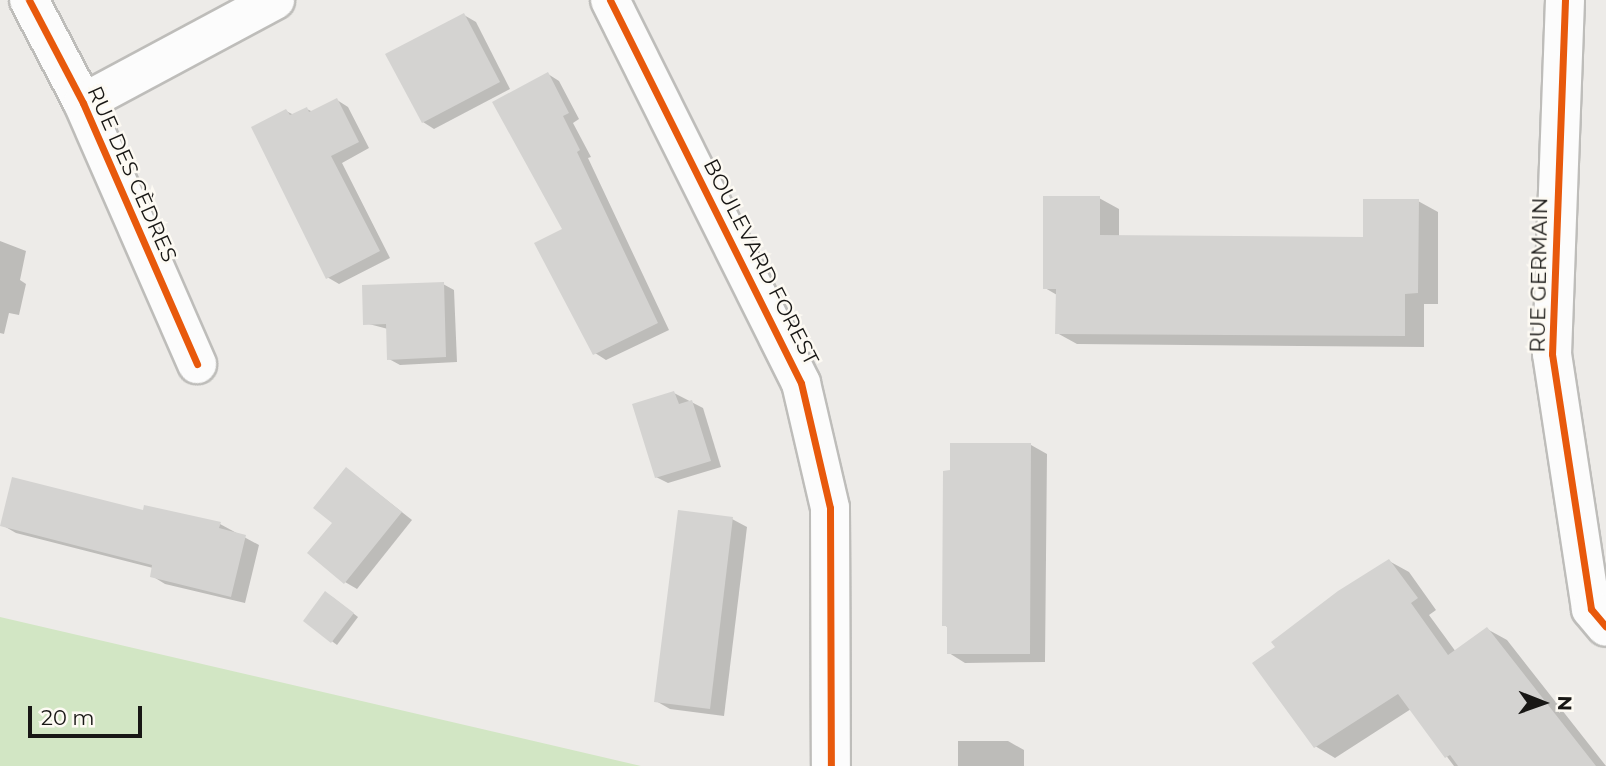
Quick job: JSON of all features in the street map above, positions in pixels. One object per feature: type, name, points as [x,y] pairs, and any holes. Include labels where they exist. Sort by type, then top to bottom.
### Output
[{"type":"street","name":"RUE DES CÈDRES","points":[[29,0],[83,103],[197,364]]},
{"type":"street","points":[[83,103],[275,0]]},
{"type":"street","name":"BOULEVARD FOREST","points":[[610,0],[801,383],[830,508],[831,766]]},
{"type":"street","name":"RUE GERMAIN","points":[[1565,0],[1552,354],[1591,609],[1606,627]]},
{"type":"green space","points":[[0,617],[641,766],[0,766]]},
{"type":"building","points":[[464,13],[500,82],[422,123],[385,54]]},
{"type":"building","points":[[548,72],[569,113],[563,116],[580,150],[577,152],[658,323],[593,355],[534,243],[562,229],[492,102]]},
{"type":"building","points":[[337,98],[359,142],[331,156],[380,251],[326,279],[251,127],[286,109],[290,115],[307,107],[309,112]]},
{"type":"building","points":[[1043,196],[1100,196],[1100,235],[1363,237],[1363,199],[1419,199],[1418,293],[1405,294],[1405,336],[1055,334],[1056,289],[1043,289]]},
{"type":"building","points":[[444,282],[446,357],[387,360],[386,324],[363,325],[362,285]]},
{"type":"building","points":[[674,391],[679,404],[692,400],[711,461],[655,478],[632,404]]},
{"type":"building","points":[[950,443],[1031,443],[1030,654],[947,654],[947,626],[942,626],[943,471],[950,470]]},
{"type":"building","points":[[346,467],[402,512],[344,584],[307,553],[332,523],[313,508]]},
{"type":"building","points":[[12,477],[143,510],[144,505],[221,522],[219,528],[246,535],[231,597],[150,577],[152,565],[0,526]]},
{"type":"building","points":[[678,510],[733,517],[710,709],[654,702]]},
{"type":"building","points":[[1389,559],[1418,598],[1411,603],[1448,655],[1487,627],[1596,766],[1458,766],[1450,755],[1445,758],[1398,694],[1314,748],[1252,663],[1275,647],[1271,642],[1338,591]]},
{"type":"building","points":[[325,591],[354,613],[331,643],[303,621]]},
{"type":"cycle path","points":[[29,0],[83,103],[197,364]]},
{"type":"cycle path","points":[[610,0],[801,383],[830,508],[831,766]]},
{"type":"cycle path","points":[[1565,0],[1552,354],[1591,609],[1606,627]]}]
